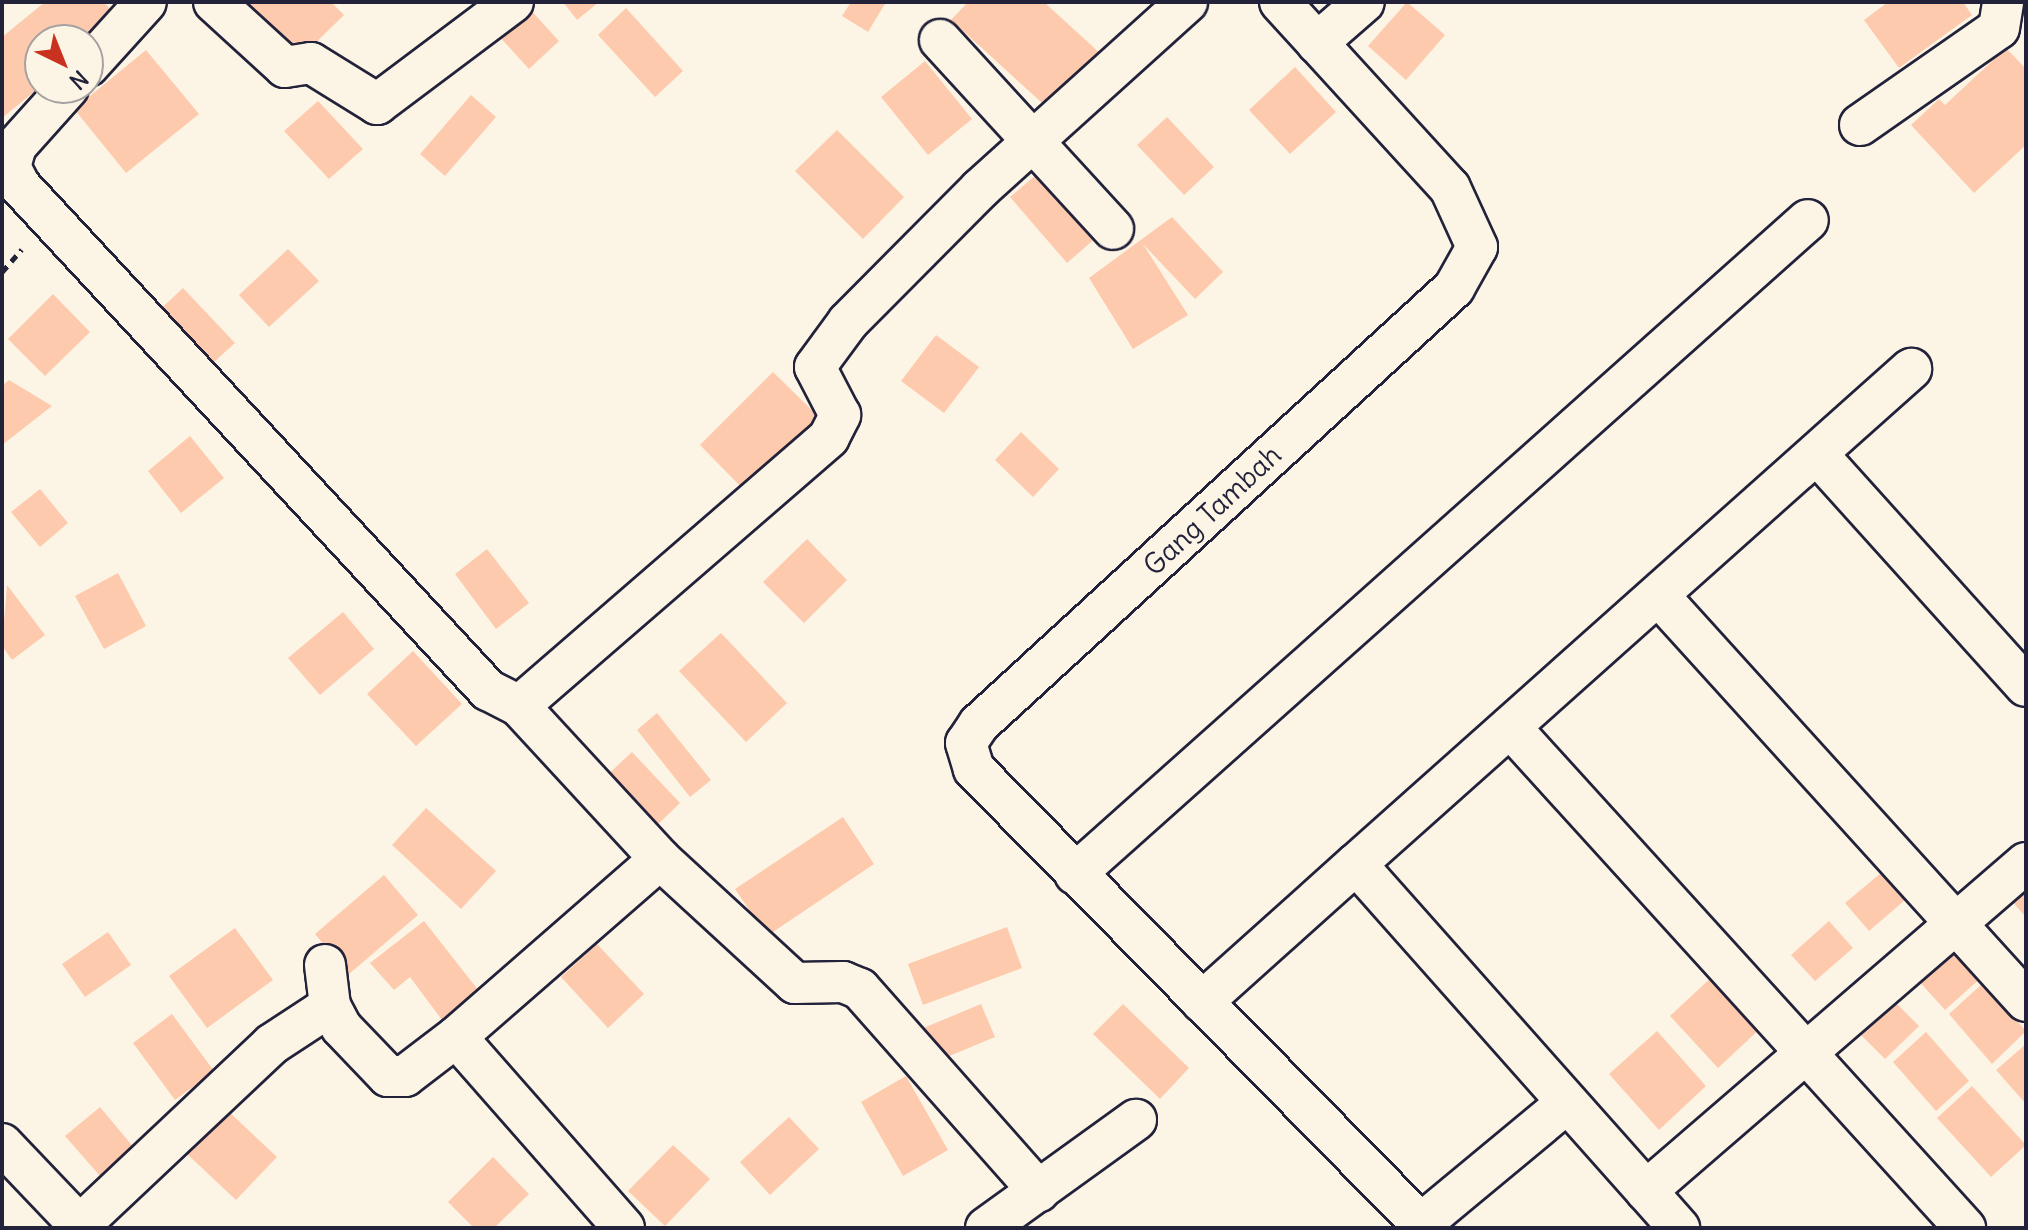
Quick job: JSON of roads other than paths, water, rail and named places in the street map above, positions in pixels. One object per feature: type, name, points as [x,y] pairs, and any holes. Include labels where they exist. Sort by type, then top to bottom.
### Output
[{"type":"street","points":[[104,48],[146,2]]},
{"type":"street","points":[[214,2],[285,67],[311,63],[377,104],[513,2]]},
{"type":"street","points":[[519,706],[829,437],[840,415],[815,367],[848,322],[1035,140],[1187,2]]},
{"type":"street","name":"Gang Tambah","points":[[1280,2],[1450,188],[1477,247],[1454,288],[973,733],[966,743],[974,769],[1423,1226]]},
{"type":"street","points":[[1317,43],[1364,2]]},
{"type":"street","points":[[1860,125],[1999,28],[2003,2]]},
{"type":"street","points":[[940,40],[1035,140],[1113,229]]},
{"type":"street","points":[[54,104],[16,146],[10,167],[20,186],[488,690],[519,706],[660,859],[795,983],[843,982],[860,989],[1039,1191]]},
{"type":"street","points":[[1075,874],[1808,220]]},
{"type":"street","points":[[1202,1002],[1911,369]]},
{"type":"street","points":[[1817,454],[2025,683]]},
{"type":"street","points":[[1658,595],[2026,1001]]},
{"type":"street","points":[[1510,727],[1965,1228]]},
{"type":"street","points":[[325,965],[330,1006],[388,1076],[405,1076],[456,1037],[660,859]]},
{"type":"street","points":[[1646,1191],[2026,863]]},
{"type":"street","points":[[1356,864],[1679,1228]]},
{"type":"street","points":[[2,1144],[80,1227],[272,1044],[330,1006]]},
{"type":"street","points":[[456,1037],[624,1228]]},
{"type":"street","points":[[1423,1226],[1567,1103]]},
{"type":"street","points":[[986,1228],[1136,1120]]}]
